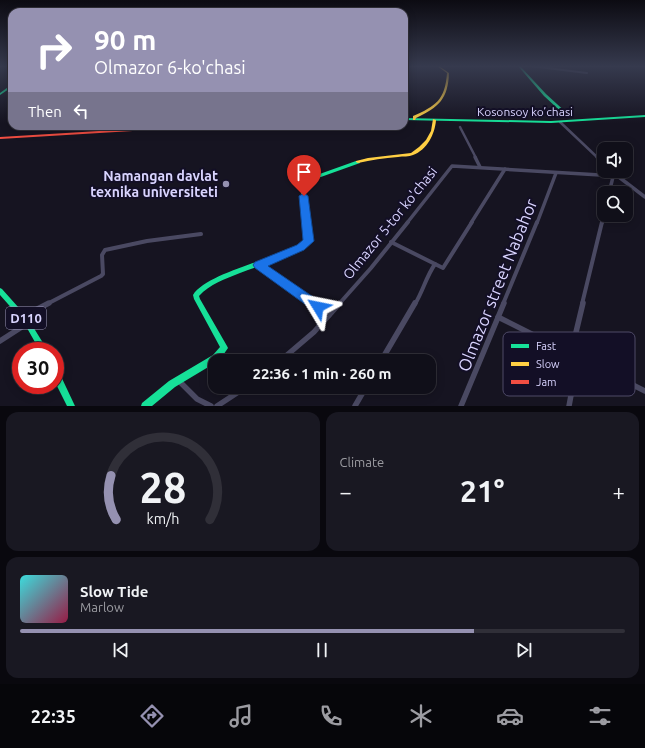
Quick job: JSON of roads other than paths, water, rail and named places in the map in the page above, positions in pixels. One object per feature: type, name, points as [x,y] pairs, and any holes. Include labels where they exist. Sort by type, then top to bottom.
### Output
[{"type":"street","points":[[414,119],[414,117],[439,104],[447,92],[447,85]]},
{"type":"street","points":[[536,85],[567,118]]},
{"type":"street","name":"Kosonsoy ko’chasi","points":[[408,119],[560,122],[567,118],[584,120],[645,116]]},
{"type":"street","points":[[145,406],[179,380],[217,358],[224,351],[224,348],[197,299],[196,295],[198,292],[237,272],[259,265],[300,247],[309,241],[302,182],[368,159],[412,154],[419,151],[424,147],[435,127],[434,120]]},
{"type":"street","points":[[560,122],[597,157]]},
{"type":"street","points":[[460,127],[480,167]]},
{"type":"street","points":[[0,138],[133,130]]},
{"type":"street","name":"Olmazor 5-tor ko'chasi","points":[[288,354],[314,332],[371,268],[450,168],[456,166],[480,167],[597,176]]},
{"type":"street","points":[[391,242],[443,268],[504,169]]},
{"type":"street","name":"Olmazor street Nabahor","points":[[461,406],[556,173]]},
{"type":"street","points":[[616,178],[645,197]]},
{"type":"street","points":[[576,332],[602,222]]},
{"type":"street","points":[[24,316],[101,276],[103,274],[102,255],[105,250],[147,241],[201,234]]},
{"type":"street","points":[[385,354],[422,292],[427,276],[435,264]]},
{"type":"street","points":[[259,265],[329,315]]},
{"type":"street","name":"D110","points":[[0,291],[29,322],[39,342]]},
{"type":"street","points":[[498,317],[528,332]]},
{"type":"street","points":[[0,341],[29,322]]},
{"type":"street","points":[[179,380],[191,394],[204,404],[211,406]]},
{"type":"street","points":[[635,386],[645,391]]},
{"type":"street","points":[[64,390],[72,406]]},
{"type":"street","points":[[217,406],[235,394]]},
{"type":"street","points":[[355,406],[362,394]]},
{"type":"street","points":[[569,406],[571,396]]},
{"type":"place","name":"Namangan davlat texnika universiteti","points":[[226,184]]}]
